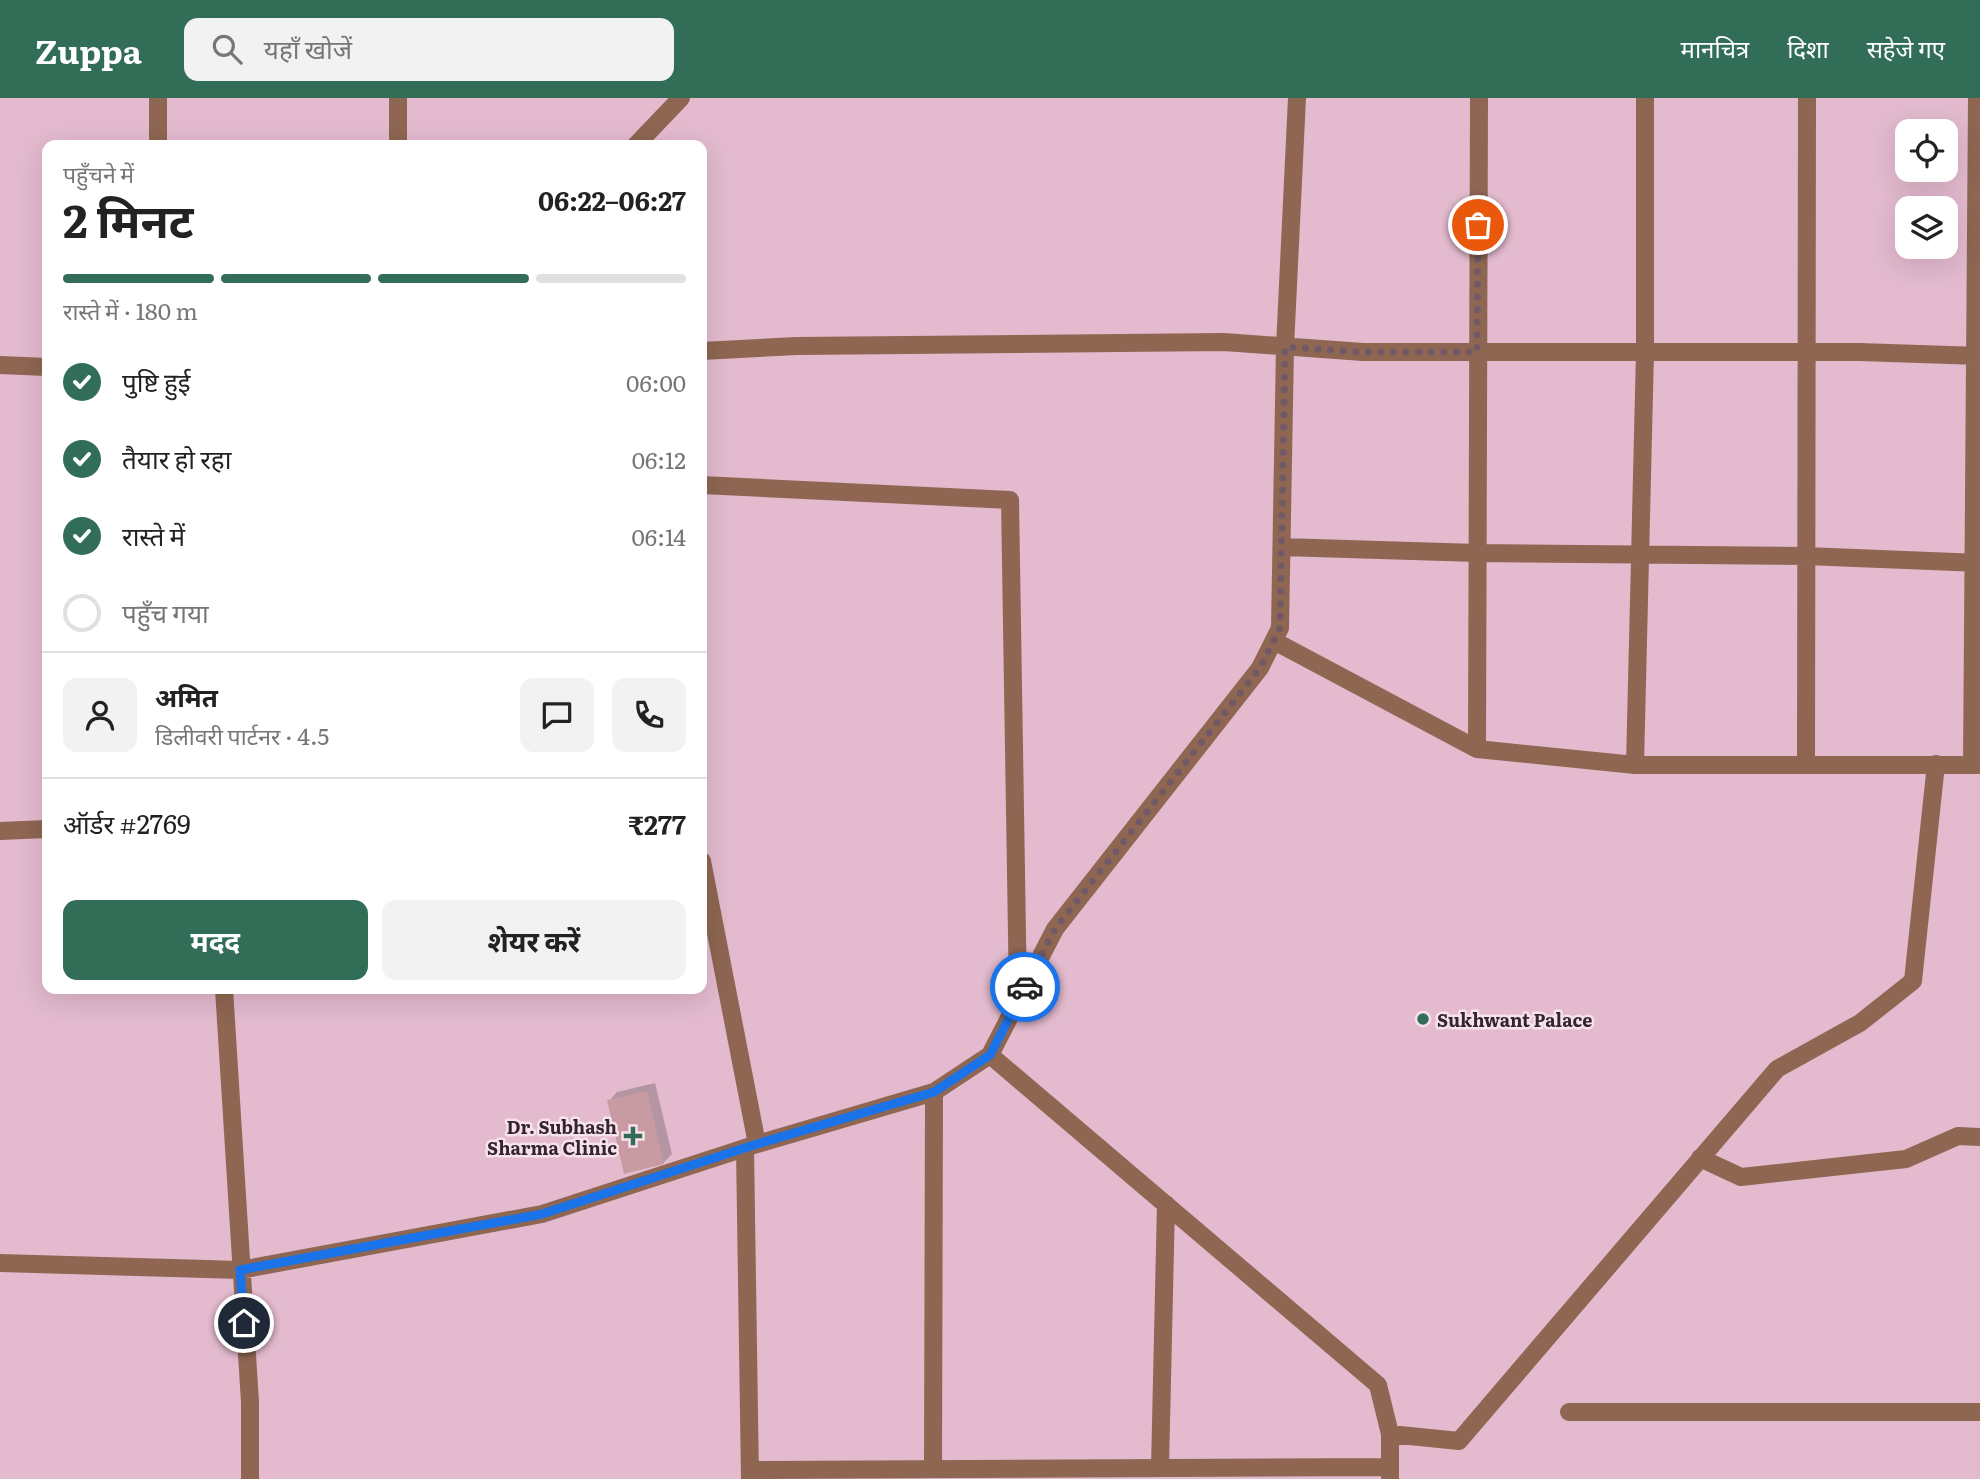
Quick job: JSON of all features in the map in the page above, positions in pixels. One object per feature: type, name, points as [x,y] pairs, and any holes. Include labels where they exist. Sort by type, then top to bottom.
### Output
[{"type":"street","points":[[158,98],[158,140]]},
{"type":"street","points":[[397,140],[398,98]]},
{"type":"street","points":[[641,140],[681,98]]},
{"type":"street","points":[[0,1263],[240,1270],[542,1214],[751,1146],[934,1092],[990,1055],[1055,929],[1260,668],[1280,628],[1285,347],[1297,98]]},
{"type":"street","points":[[1477,749],[1479,98]]},
{"type":"street","points":[[1636,765],[1645,352],[1645,98]]},
{"type":"street","points":[[1806,764],[1807,98]]},
{"type":"street","points":[[1274,641],[1477,749],[1636,765],[1976,765],[1979,356],[1977,98]]},
{"type":"street","points":[[707,351],[796,346],[1224,342],[1363,352],[1806,352],[1979,356]]},
{"type":"street","points":[[0,365],[42,367]]},
{"type":"street","points":[[707,485],[1010,500],[1018,1000]]},
{"type":"street","points":[[1282,547],[1477,553],[1806,556],[1977,563]]},
{"type":"street","points":[[1390,1434],[1459,1441],[1777,1069],[1860,1023],[1913,981],[1936,764]]},
{"type":"street","points":[[0,831],[42,829]]},
{"type":"street","points":[[707,890],[751,1146],[750,1475],[933,1469],[1160,1468],[1390,1473],[1390,1434],[1378,1385],[990,1055]]},
{"type":"street","points":[[224,994],[250,1402],[250,1479]]},
{"type":"street","points":[[933,1469],[934,1092]]},
{"type":"street","points":[[1700,1158],[1741,1177],[1906,1159],[1958,1136],[1980,1138]]},
{"type":"street","points":[[1160,1468],[1166,1204]]},
{"type":"street","points":[[1569,1412],[1980,1412]]},
{"type":"building","points":[[647,1091],[664,1164],[624,1174],[607,1100]]},
{"type":"way so far","points":[[1025,987],[1055,929],[1260,668],[1280,628],[1285,347],[1363,352],[1477,352],[1478,225]]},
{"type":"place","name":"Sukhwant Palace","points":[[1423,1019]]},
{"type":"place","name":"Dr. Subhash Sharma Clinic","points":[[633,1136]]},
{"type":"route","points":[[244,1323],[240,1270],[542,1214],[757,1144],[934,1092],[990,1055],[1025,987]]}]
